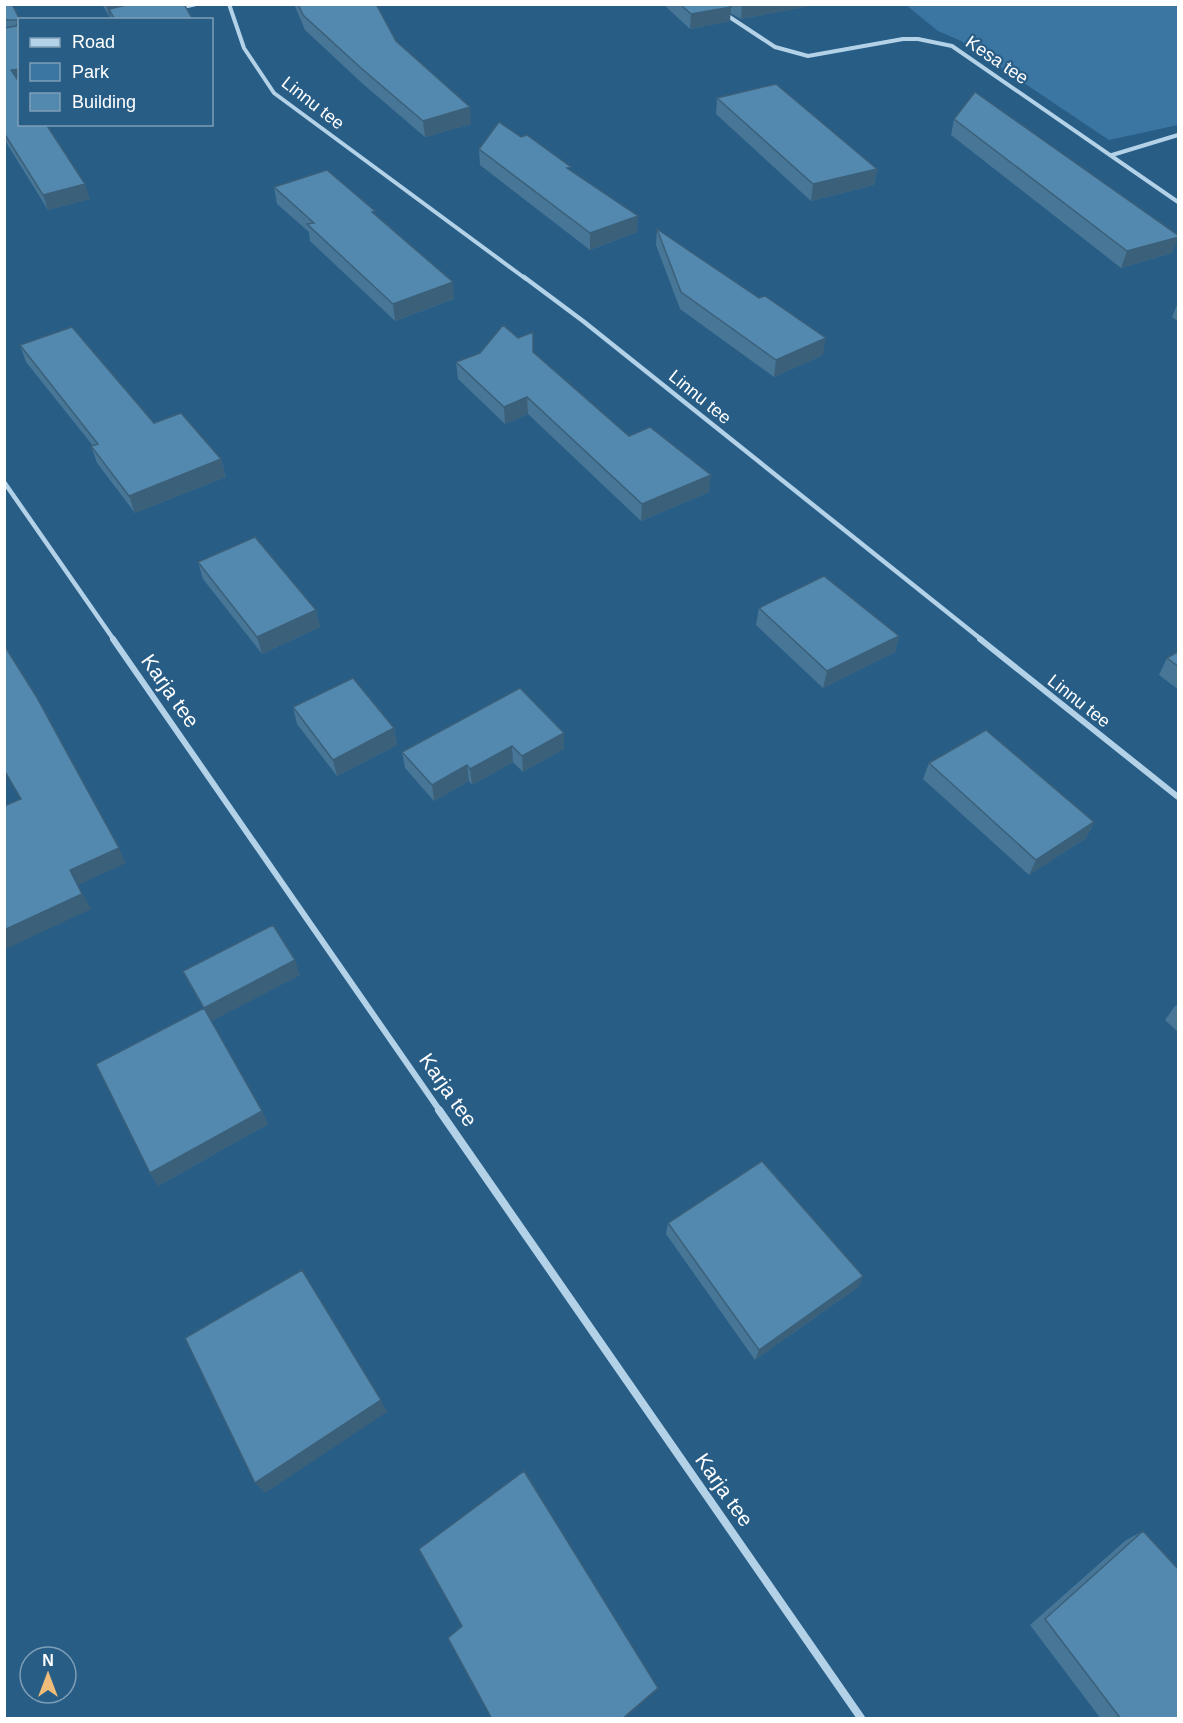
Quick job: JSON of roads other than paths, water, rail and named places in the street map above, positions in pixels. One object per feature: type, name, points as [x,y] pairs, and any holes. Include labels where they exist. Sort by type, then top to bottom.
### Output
[{"type":"street","points":[[175,8],[196,4]]},
{"type":"street","name":"Linnu tee","points":[[229,4],[244,48],[274,93],[583,321],[1179,797]]},
{"type":"street","name":"Kesa tee","points":[[720,11],[775,47],[808,56],[903,39],[918,39],[952,46],[1179,202]]},
{"type":"street","points":[[1112,155],[1179,135]]},
{"type":"street","name":"Karja tee","points":[[4,482],[861,1719]]}]
